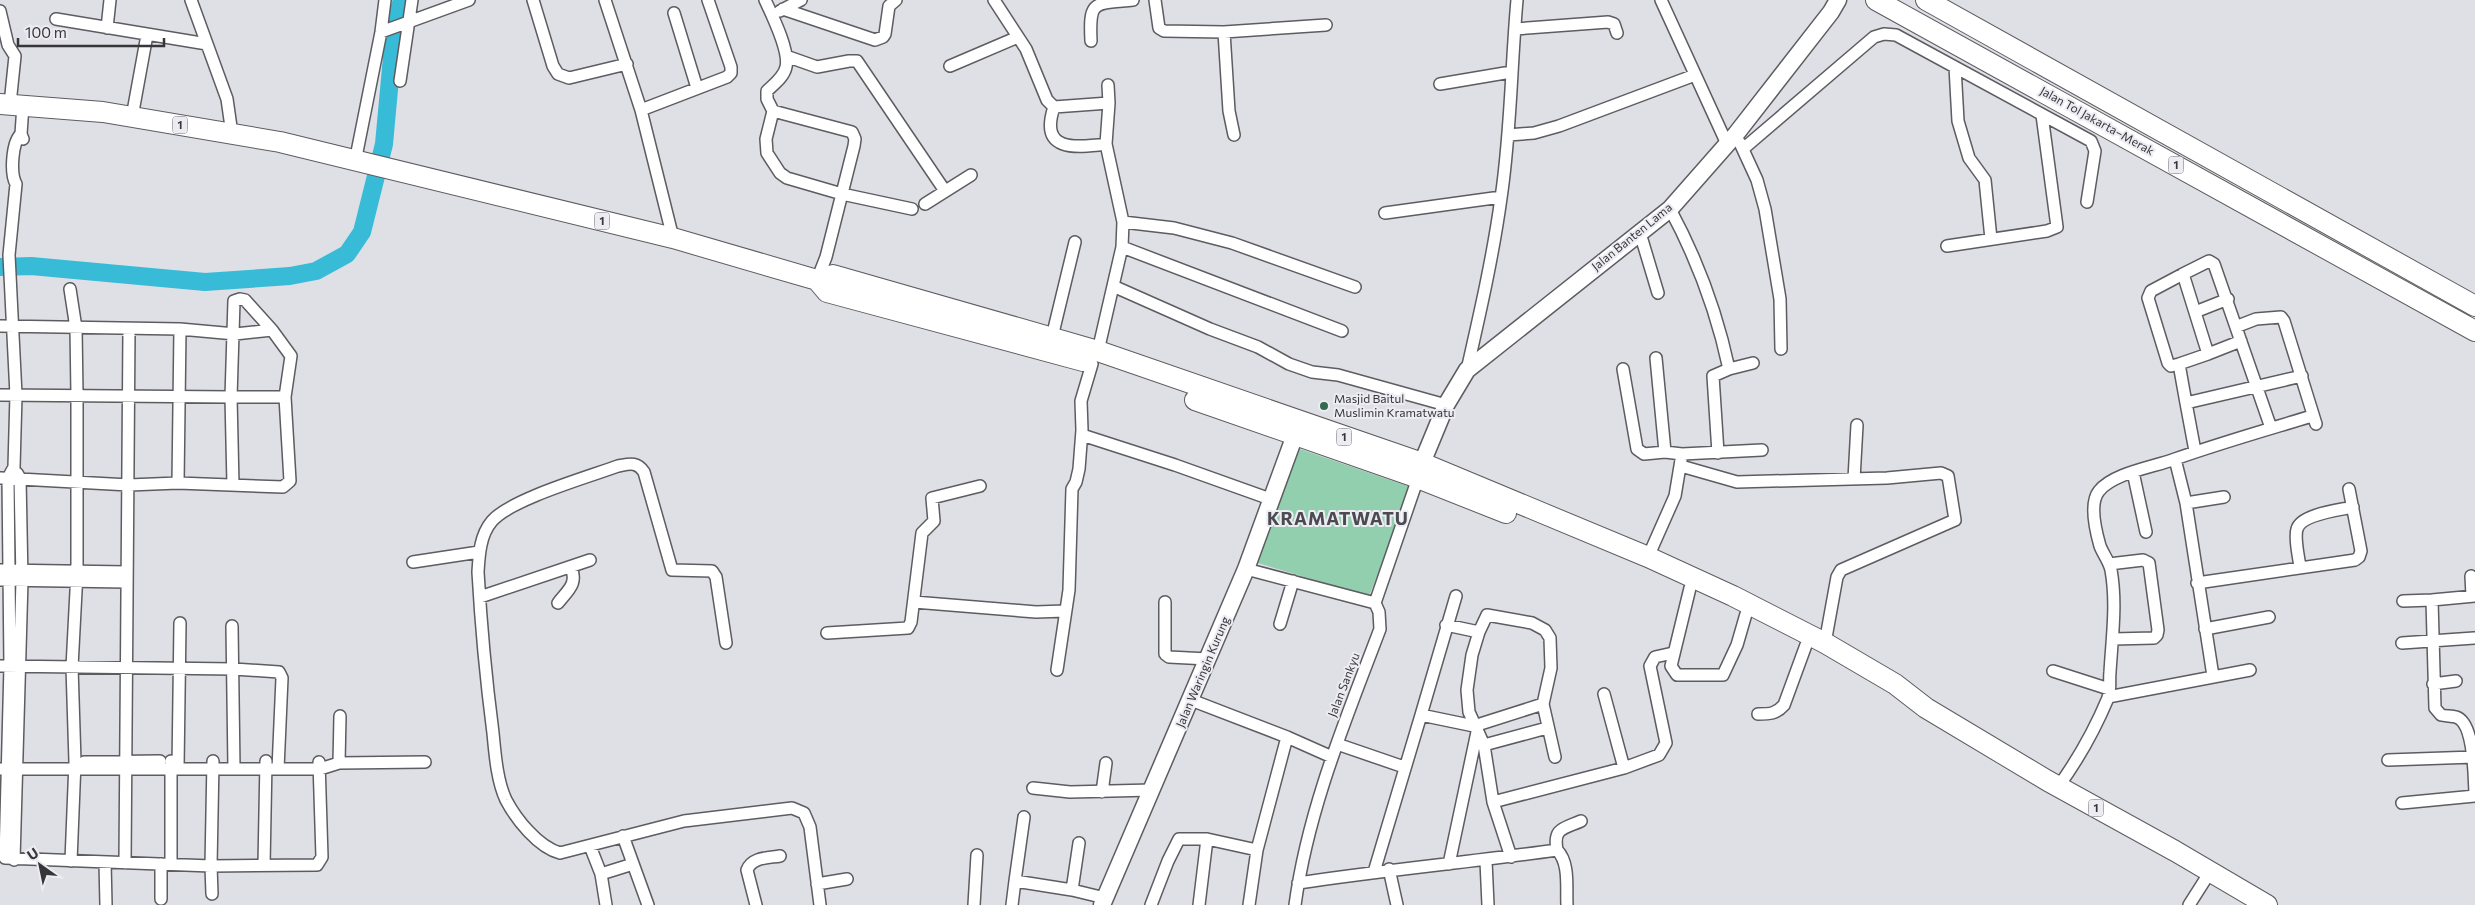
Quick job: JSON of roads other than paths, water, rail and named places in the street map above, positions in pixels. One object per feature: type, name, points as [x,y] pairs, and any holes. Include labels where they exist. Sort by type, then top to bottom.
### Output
[{"type":"highway","name":"Jalan Tol Jakarta–Merak","points":[[1876,0],[2475,331]]},
{"type":"highway","name":"Jalan Tol Jakarta–Merak","points":[[1926,0],[2475,306]]},
{"type":"highway","name":"1","points":[[11,104],[103,112],[280,142],[673,238],[817,280],[833,275],[1052,337],[1095,357],[1295,435],[1420,470],[1816,644]]},
{"type":"highway","name":"1","points":[[817,280],[827,292],[1095,357],[1420,470],[1648,557],[1734,596],[1816,644],[1900,702],[1926,708],[2058,787],[2267,905]]},
{"type":"main road","name":"Jalan Banten Lama","points":[[1420,470],[1446,405],[1467,370],[1670,209],[1735,143],[1835,6]]},
{"type":"main road","name":"Jalan Waringin Kurung","points":[[1103,902],[1246,569],[1295,435]]},
{"type":"street","points":[[107,28],[110,0]]},
{"type":"street","points":[[191,0],[226,99],[232,134]]},
{"type":"street","points":[[357,162],[385,30],[385,0]]},
{"type":"street","points":[[400,81],[405,22],[412,0]]},
{"type":"street","points":[[385,30],[405,22],[432,15],[469,0]]},
{"type":"street","points":[[533,0],[553,66],[558,74],[569,78],[627,64]]},
{"type":"street","points":[[605,0],[641,110],[673,238]]},
{"type":"street","points":[[641,110],[727,77],[731,70],[708,0]]},
{"type":"street","points":[[765,0],[786,56],[786,67],[782,77],[767,91],[767,99],[773,111],[766,146],[767,153],[776,169],[787,178],[842,194],[912,209]]},
{"type":"street","points":[[771,14],[801,0]]},
{"type":"street","points":[[784,9],[875,40],[883,37],[885,34],[889,6],[894,0]]},
{"type":"street","points":[[994,0],[1026,49],[1048,100],[1054,107]]},
{"type":"street","points":[[1091,41],[1090,14],[1093,7],[1099,4],[1134,0]]},
{"type":"street","points":[[1155,0],[1159,28],[1161,30],[1224,32],[1326,25]]},
{"type":"street","points":[[1467,370],[1482,304],[1501,198],[1508,135],[1517,0]]},
{"type":"street","points":[[1661,0],[1696,75],[1758,180],[1780,299],[1781,349]]},
{"type":"street","points":[[0,11],[8,45],[15,56],[11,104],[21,134],[17,138],[15,149],[13,174],[16,184],[6,250],[6,326],[16,395],[14,467],[20,478],[10,575]]},
{"type":"street","points":[[674,13],[697,88]]},
{"type":"street","points":[[56,19],[208,44]]},
{"type":"street","points":[[1515,29],[1608,22],[1614,24],[1617,33]]},
{"type":"street","points":[[1224,32],[1229,111],[1234,135]]},
{"type":"street","points":[[1735,143],[1874,38],[1884,34],[1896,35],[2091,141],[2094,147],[2087,202]]},
{"type":"street","points":[[132,117],[147,35]]},
{"type":"street","points":[[950,66],[1018,38]]},
{"type":"street","points":[[0,54],[8,45]]},
{"type":"street","points":[[786,56],[813,67],[857,61],[945,191]]},
{"type":"street","points":[[1955,66],[1955,95],[1958,121],[1969,158],[1985,180],[1991,239]]},
{"type":"street","points":[[1440,84],[1511,72]]},
{"type":"street","points":[[1508,135],[1534,133],[1559,126],[1696,75]]},
{"type":"street","points":[[1057,670],[1070,574],[1072,489],[1079,469],[1082,435],[1081,401],[1095,357],[1122,247],[1123,222],[1106,144],[1109,103],[1108,86]]},
{"type":"street","points":[[1054,107],[1109,103]]},
{"type":"street","points":[[1054,107],[1050,119],[1055,140],[1060,144],[1075,147],[1106,144]]},
{"type":"street","points":[[773,111],[852,132],[855,139],[826,257],[817,280]]},
{"type":"street","points":[[1947,246],[2047,231],[2057,226],[2042,115]]},
{"type":"street","points":[[925,204],[971,175]]},
{"type":"street","points":[[1385,213],[1501,198]]},
{"type":"street","points":[[1670,209],[1688,243],[1720,326],[1729,369]]},
{"type":"street","points":[[1123,222],[1174,228],[1232,243],[1355,287]]},
{"type":"street","points":[[1640,233],[1658,293]]},
{"type":"street","points":[[1052,337],[1075,242]]},
{"type":"street","points":[[1122,247],[1342,332]]},
{"type":"street","points":[[2241,341],[2171,366],[2168,363],[2148,298],[2151,291],[2209,261],[2214,264],[2238,326],[2241,341],[2271,428]]},
{"type":"street","points":[[2183,274],[2208,354]]},
{"type":"street","points":[[1113,286],[1210,329],[1258,347],[1289,364],[1312,372],[1338,374],[1446,405]]},
{"type":"street","points":[[70,289],[76,328],[77,395],[77,577],[72,667],[75,765],[71,861]]},
{"type":"street","points":[[2195,312],[2228,298]]},
{"type":"street","points":[[4,478],[129,485],[178,483],[233,486],[283,487],[288,485],[290,481],[286,398],[291,356],[272,330],[244,300],[240,299],[234,300],[235,334],[231,397],[233,486]]},
{"type":"street","points":[[2058,787],[2072,767],[2109,693],[2113,639],[2112,588],[2109,564],[2100,546],[2094,498],[2106,484],[2195,450],[2271,428],[2314,420],[2286,326],[2281,317],[2256,319],[2238,326]]},
{"type":"street","points":[[6,326],[180,329],[235,334],[272,330]]},
{"type":"street","points":[[125,863],[129,485],[128,329]]},
{"type":"street","points":[[178,483],[180,329]]},
{"type":"street","points":[[1656,358],[1665,452]]},
{"type":"street","points":[[1718,452],[1712,379],[1715,374],[1753,363]]},
{"type":"street","points":[[2179,364],[2195,450]]},
{"type":"street","points":[[1623,369],[1637,450],[1644,454],[1665,452],[1737,482],[1854,479],[1944,473],[1948,479],[1955,520],[1841,570],[1837,577],[1816,644],[1784,705],[1779,711],[1771,714],[1758,714]]},
{"type":"street","points":[[2186,403],[2302,376]]},
{"type":"street","points":[[0,395],[180,395],[286,398]]},
{"type":"street","points":[[1854,479],[1857,425]]},
{"type":"street","points":[[1082,435],[1175,465],[1272,500]]},
{"type":"street","points":[[1681,460],[1718,452],[1762,450]]},
{"type":"street","points":[[2175,459],[2186,503],[2213,676]]},
{"type":"street","points":[[1648,557],[1675,496],[1681,460]]},
{"type":"street","points":[[726,643],[716,576],[712,571],[706,570],[672,570],[644,472],[640,466],[632,463],[618,466],[514,504],[491,522],[479,552],[480,598],[497,763],[506,799],[523,825],[552,851],[560,853],[684,821],[792,808],[804,813],[810,827],[820,905]]},
{"type":"street","points":[[14,467],[4,478],[10,575],[10,666],[5,856],[7,860],[211,866],[317,865],[322,858],[327,765],[340,716]]},
{"type":"street","points":[[1246,569],[1375,603],[1420,470]]},
{"type":"street","points":[[2134,472],[2146,532]]},
{"type":"street","points":[[827,633],[908,628],[914,602],[922,533],[934,521],[932,498],[980,486]]},
{"type":"street","points":[[2197,583],[2300,568],[2359,557],[2361,551],[2349,489]]},
{"type":"street","points":[[2186,503],[2224,497]]},
{"type":"street","points":[[2300,568],[2296,530],[2300,523],[2315,515],[2353,507]]},
{"type":"street","points":[[414,562],[479,552]]},
{"type":"street","points":[[480,598],[590,560]]},
{"type":"street","points":[[2109,564],[2143,560],[2149,563],[2158,630],[2154,638],[2113,639]]},
{"type":"street","points":[[558,603],[574,582],[575,577],[572,567]]},
{"type":"street","points":[[10,575],[127,577]]},
{"type":"street","points":[[2403,601],[2474,596],[2471,576]]},
{"type":"street","points":[[1280,624],[1293,581]]},
{"type":"street","points":[[1690,588],[1672,653],[1671,666],[1677,675],[1723,675],[1736,645],[1746,614]]},
{"type":"street","points":[[1374,872],[1456,596]]},
{"type":"street","points":[[2402,803],[2475,795],[2474,757],[2468,729],[2464,722],[2456,717],[2441,715],[2435,708],[2432,600]]},
{"type":"street","points":[[914,602],[1036,612],[1065,611]]},
{"type":"street","points":[[1165,602],[1165,654],[1169,657],[1208,659]]},
{"type":"street","name":"Jalan Sankyu","points":[[1295,905],[1302,854],[1332,757],[1380,629],[1379,612],[1375,603]]},
{"type":"street","points":[[1511,857],[1493,802],[1484,745],[1470,712],[1467,681],[1478,632],[1485,617],[1493,615],[1532,623],[1545,630],[1550,638],[1551,668],[1543,704],[1555,757]]},
{"type":"street","points":[[2205,629],[2269,617]]},
{"type":"street","points":[[161,899],[166,864],[174,765],[180,669],[180,623]]},
{"type":"street","points":[[1446,625],[1478,632]]},
{"type":"street","points":[[232,626],[234,764]]},
{"type":"street","points":[[2402,644],[2474,638]]},
{"type":"street","points":[[1493,802],[1624,768],[1659,755],[1666,743],[1650,666],[1655,657],[1672,653]]},
{"type":"street","points":[[10,666],[234,669],[279,672],[282,674],[278,765]]},
{"type":"street","points":[[2053,671],[2109,693],[2250,670]]},
{"type":"street","points":[[2433,684],[2456,681]]},
{"type":"street","points":[[1604,694],[1624,768]]},
{"type":"street","points":[[1191,700],[1332,757]]},
{"type":"street","points":[[1421,715],[1476,729],[1543,704]]},
{"type":"street","points":[[1484,745],[1548,728]]},
{"type":"street","points":[[1449,864],[1476,729]]},
{"type":"street","points":[[1249,905],[1257,850],[1286,737]]},
{"type":"street","points":[[1337,744],[1404,767]]},
{"type":"street","points":[[2388,760],[2474,757]]},
{"type":"street","points":[[8,766],[327,765],[425,762]]},
{"type":"street","points":[[1102,792],[1106,762]]},
{"type":"street","points":[[212,894],[213,764]]},
{"type":"street","points":[[264,864],[266,765]]},
{"type":"street","points":[[1032,788],[1070,792],[1152,790]]},
{"type":"street","points":[[1012,905],[1024,817]]},
{"type":"street","points":[[1567,905],[1565,867],[1562,855],[1557,850],[1555,838],[1558,832],[1581,821]]},
{"type":"street","points":[[623,836],[648,905]]},
{"type":"street","points":[[1151,905],[1177,841],[1182,838],[1207,839],[1257,850]]},
{"type":"street","points":[[1200,905],[1207,839]]},
{"type":"street","points":[[1072,890],[1079,843]]},
{"type":"street","points":[[590,846],[601,874],[606,905]]},
{"type":"street","points":[[1298,883],[1389,870],[1486,861],[1557,850]]},
{"type":"street","points":[[974,905],[977,855]]},
{"type":"street","points":[[756,905],[747,870],[749,865],[752,861],[780,856]]},
{"type":"street","points":[[1486,861],[1488,905]]},
{"type":"street","points":[[105,862],[106,905]]},
{"type":"street","points":[[601,874],[633,864]]},
{"type":"street","points":[[1389,870],[1398,905]]},
{"type":"street","points":[[2189,905],[2210,872]]},
{"type":"street","points":[[817,884],[847,879]]},
{"type":"street","points":[[1015,881],[1072,890],[1103,902]]},
{"type":"waterway","points":[[0,267],[31,266],[205,282],[290,276],[316,271],[347,254],[362,232],[384,144],[392,57],[398,13],[402,0]]},
{"type":"place","name":"Masjid Baitul Muslimin Kramatwatu","points":[[1324,406]]},
{"type":"district","name":"KRAMATWATU","points":[[1338,519]]}]
